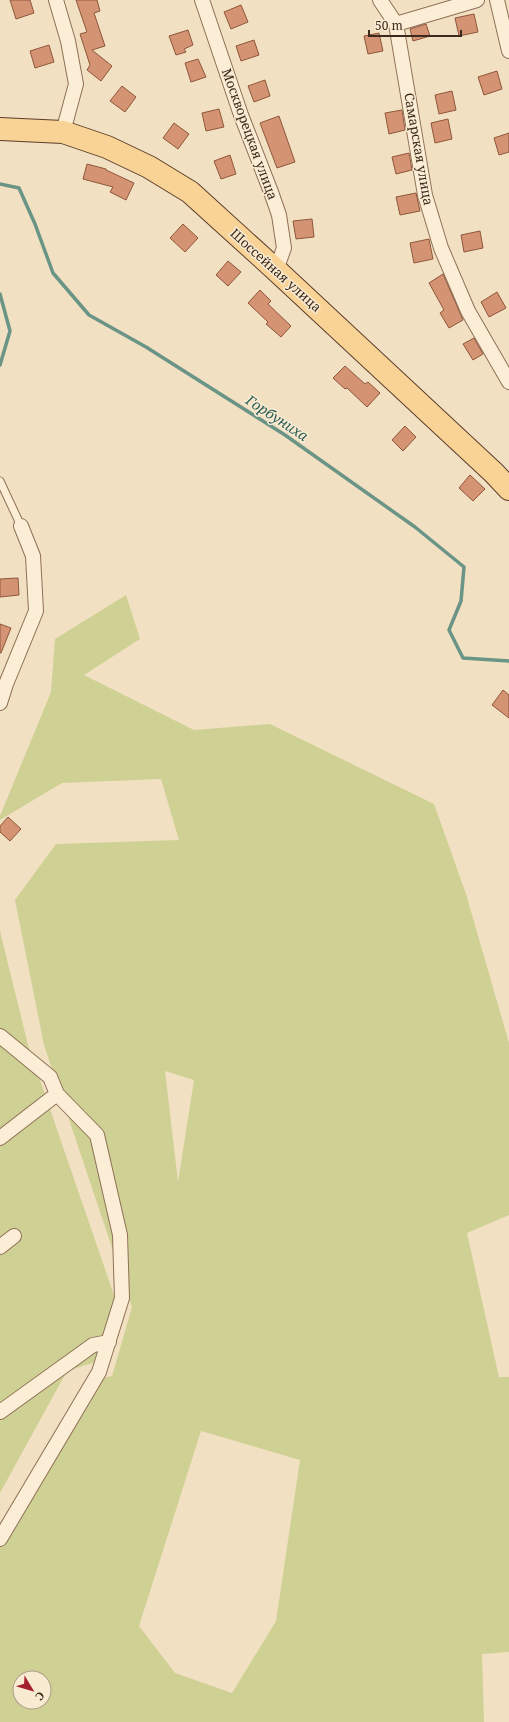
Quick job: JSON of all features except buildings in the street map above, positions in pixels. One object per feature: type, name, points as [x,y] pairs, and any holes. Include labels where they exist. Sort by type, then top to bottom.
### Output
[{"type":"main road","name":"Шоссейная улица","points":[[0,129],[63,132],[107,147],[149,167],[190,192],[276,270],[494,473],[509,489]]},
{"type":"street","points":[[56,0],[68,41],[76,84],[63,132]]},
{"type":"street","name":"Москворецкая улица","points":[[202,0],[241,115],[272,192],[279,216],[284,248],[276,270]]},
{"type":"street","name":"Самарская улица","points":[[380,0],[396,24],[425,195],[441,248],[468,311],[509,382]]},
{"type":"street","points":[[396,24],[477,0]]},
{"type":"street","points":[[497,0],[509,51]]},
{"type":"street","points":[[0,703],[6,684],[36,611],[33,556],[21,526]]},
{"type":"street","points":[[0,1036],[50,1077],[57,1094],[97,1135],[120,1235],[122,1298],[99,1372],[0,1538]]},
{"type":"street","points":[[0,1138],[57,1094]]},
{"type":"street","points":[[0,1247],[14,1236]]},
{"type":"street","points":[[0,1412],[93,1345],[109,1342]]},
{"type":"lane","points":[[0,481],[21,526]]},
{"type":"green space","points":[[126,595],[140,639],[84,675],[194,730],[270,724],[434,804],[466,894],[509,1043],[509,1215],[467,1233],[499,1377],[509,1377],[509,1652],[482,1654],[484,1722],[0,1722],[0,1526],[84,1383],[112,1376],[132,1307],[44,1045],[15,900],[56,844],[179,840],[161,779],[62,783],[0,820],[0,816],[51,692],[55,639]],"holes":[[[165,1071],[194,1080],[178,1182]],[[201,1431],[300,1460],[276,1621],[232,1693],[175,1673],[139,1626]]]},
{"type":"green space","points":[[0,931],[28,1045],[117,1304],[102,1360],[67,1371],[0,1493]]},
{"type":"waterway","name":"Горбуниха","points":[[0,184],[19,188],[35,224],[53,273],[89,315],[146,347],[285,435],[415,527],[464,567],[461,601],[449,630],[463,658],[509,661]]},
{"type":"waterway","name":"Горбуниха","points":[[0,294],[10,331],[0,365]]}]
